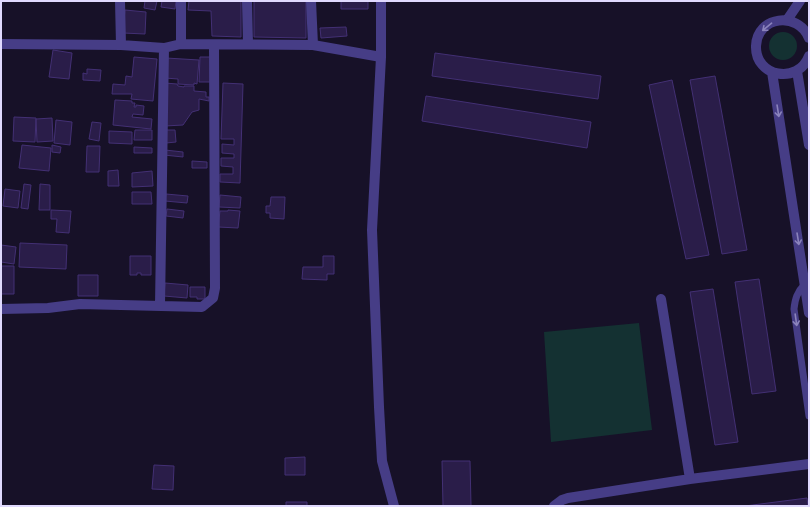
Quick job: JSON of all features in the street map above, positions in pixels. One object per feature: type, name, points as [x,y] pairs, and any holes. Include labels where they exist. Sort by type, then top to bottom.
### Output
[{"type":"street","points":[[120,1],[121,45]]},
{"type":"street","points":[[181,44],[182,1]]},
{"type":"street","points":[[247,1],[248,44]]},
{"type":"street","points":[[311,1],[313,45]]},
{"type":"street","points":[[381,1],[381,57],[372,237],[382,461],[394,506]]},
{"type":"street","points":[[787,20],[800,1]]},
{"type":"street","points":[[808,34],[795,22],[778,20],[770,23],[763,29],[758,36],[756,44],[760,61],[765,68],[772,72],[789,74],[797,71],[803,66],[809,56]]},
{"type":"street","points":[[1,44],[121,45],[164,48],[181,44],[313,45],[381,57]]},
{"type":"street","points":[[1,308],[48,308],[80,304],[202,307],[213,298],[214,45]]},
{"type":"street","points":[[160,305],[164,48]]},
{"type":"street","points":[[797,71],[809,145]]},
{"type":"street","points":[[772,72],[809,313]]},
{"type":"street","points":[[661,299],[690,479]]},
{"type":"street","points":[[554,506],[562,500],[568,498],[690,479],[809,464]]},
{"type":"lane","points":[[805,284],[797,294],[794,309],[809,416]]},
{"type":"green space","points":[[783,32],[793,36],[797,46],[793,56],[783,60],[773,56],[769,46],[773,36]]},
{"type":"green space","points":[[639,323],[652,430],[551,442],[544,332]]},
{"type":"building","points":[[145,1],[157,1],[155,10],[144,8]]},
{"type":"building","points":[[162,1],[176,1],[175,9],[161,7]]},
{"type":"building","points":[[189,1],[241,1],[241,37],[212,36],[211,11],[188,10]]},
{"type":"building","points":[[254,1],[306,1],[306,38],[254,37]]},
{"type":"building","points":[[341,1],[368,1],[368,9],[341,9]]},
{"type":"building","points":[[125,10],[146,12],[145,34],[123,33]]},
{"type":"building","points":[[346,27],[347,36],[321,38],[320,28]]},
{"type":"building","points":[[53,50],[72,53],[69,79],[49,77]]},
{"type":"building","points":[[435,53],[601,76],[598,99],[432,76]]},
{"type":"building","points":[[134,57],[157,59],[153,101],[131,99],[132,94],[112,94],[113,84],[125,85],[126,76],[132,77]]},
{"type":"building","points":[[200,57],[212,57],[211,82],[199,82]]},
{"type":"building","points":[[166,58],[199,60],[197,84],[178,84],[178,79],[165,78]]},
{"type":"building","points":[[87,69],[101,70],[100,81],[83,80],[83,73],[87,74]]},
{"type":"building","points":[[715,76],[747,250],[722,254],[690,80]]},
{"type":"building","points":[[672,80],[709,255],[686,259],[649,85]]},
{"type":"building","points":[[165,83],[177,84],[178,86],[184,87],[194,86],[194,91],[206,92],[206,97],[209,97],[209,101],[199,99],[199,110],[192,112],[183,125],[165,126]]},
{"type":"building","points":[[223,83],[243,84],[240,183],[220,182],[220,174],[233,174],[233,167],[221,166],[221,158],[234,158],[234,154],[222,153],[222,144],[234,145],[234,139],[221,139]]},
{"type":"building","points":[[426,96],[591,122],[587,148],[422,121]]},
{"type":"building","points":[[115,100],[132,101],[132,103],[135,103],[134,107],[136,107],[136,105],[144,106],[143,115],[133,114],[132,117],[152,119],[151,129],[113,125]]},
{"type":"building","points":[[14,117],[36,118],[35,142],[13,141]]},
{"type":"building","points":[[52,118],[53,141],[37,142],[36,119]]},
{"type":"building","points":[[56,120],[72,122],[70,145],[54,143]]},
{"type":"building","points":[[92,122],[101,123],[99,141],[89,139]]},
{"type":"building","points":[[135,130],[152,130],[152,140],[134,140]]},
{"type":"building","points":[[166,130],[175,130],[176,142],[166,143]]},
{"type":"building","points":[[109,131],[132,132],[132,144],[109,143]]},
{"type":"building","points":[[22,145],[51,148],[49,171],[19,168]]},
{"type":"building","points":[[52,145],[61,147],[60,153],[52,152]]},
{"type":"building","points":[[87,146],[100,146],[99,172],[86,172]]},
{"type":"building","points":[[134,147],[152,148],[152,153],[134,153]]},
{"type":"building","points":[[165,150],[183,152],[183,157],[164,155]]},
{"type":"building","points":[[192,161],[207,162],[207,168],[192,168]]},
{"type":"building","points":[[118,170],[119,186],[108,186],[108,171]]},
{"type":"building","points":[[152,171],[153,186],[132,187],[132,173]]},
{"type":"building","points":[[24,184],[31,185],[28,209],[21,208]]},
{"type":"building","points":[[40,184],[50,185],[50,210],[39,210]]},
{"type":"building","points":[[5,189],[20,191],[18,208],[3,206]]},
{"type":"building","points":[[132,192],[151,192],[152,204],[132,204]]},
{"type":"building","points":[[166,194],[188,196],[187,203],[165,201]]},
{"type":"building","points":[[220,195],[241,197],[240,208],[219,207]]},
{"type":"building","points":[[271,197],[285,197],[284,219],[270,218],[270,213],[266,213],[266,206],[270,206]]},
{"type":"building","points":[[167,209],[184,211],[183,218],[166,216]]},
{"type":"building","points":[[51,210],[71,211],[69,233],[56,232],[57,219],[51,219]]},
{"type":"building","points":[[220,211],[240,211],[238,228],[218,227]]},
{"type":"building","points":[[20,243],[67,245],[66,269],[19,267]]},
{"type":"building","points":[[1,245],[16,247],[14,264],[1,262]]},
{"type":"building","points":[[130,256],[151,256],[151,275],[141,275],[141,273],[137,273],[137,275],[130,275]]},
{"type":"building","points":[[323,256],[334,256],[334,274],[327,274],[327,280],[302,279],[303,267],[323,267]]},
{"type":"building","points":[[1,266],[14,266],[14,294],[1,294]]},
{"type":"building","points":[[78,275],[98,275],[98,296],[78,296]]},
{"type":"building","points":[[759,279],[776,391],[752,394],[735,282]]},
{"type":"building","points":[[165,283],[188,285],[187,298],[164,296]]},
{"type":"building","points":[[190,287],[205,287],[205,299],[190,297]]},
{"type":"building","points":[[713,289],[738,442],[715,445],[690,292]]},
{"type":"building","points":[[305,457],[305,475],[285,475],[285,458]]},
{"type":"building","points":[[442,461],[470,461],[471,506],[443,506]]},
{"type":"building","points":[[154,465],[174,466],[173,490],[152,489]]},
{"type":"building","points":[[807,498],[808,506],[745,506]]},
{"type":"building","points":[[286,502],[307,502],[307,506],[286,506]]}]
